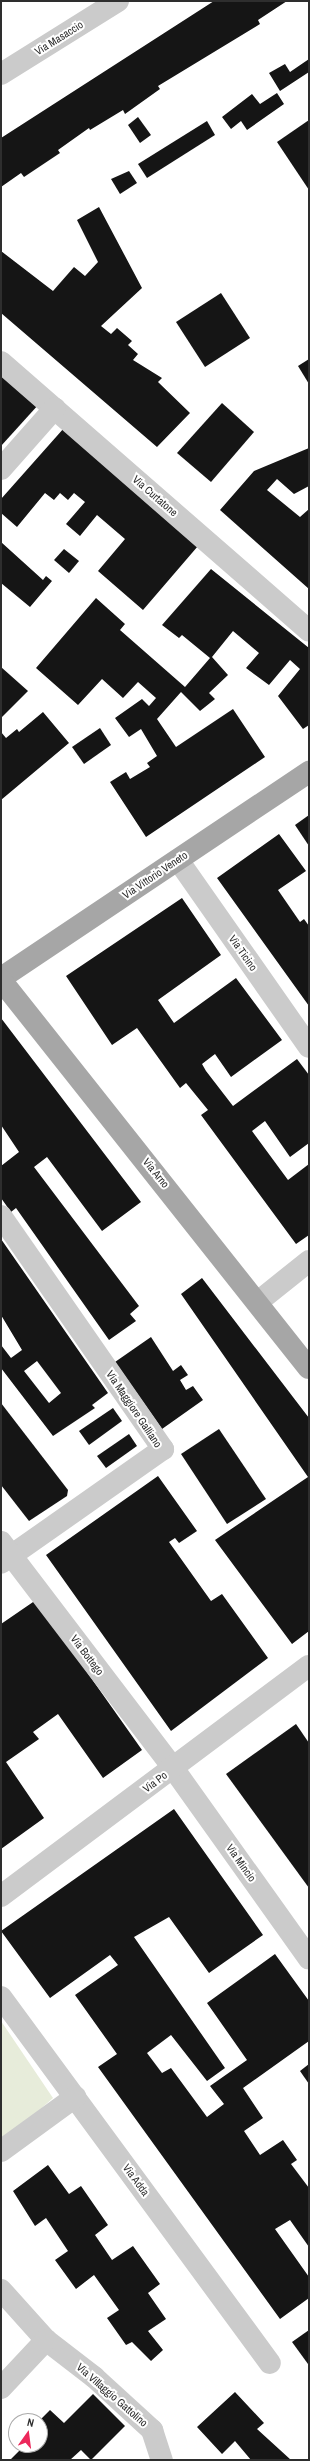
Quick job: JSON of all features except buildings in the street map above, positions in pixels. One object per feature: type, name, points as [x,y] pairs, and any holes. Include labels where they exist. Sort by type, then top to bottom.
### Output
[{"type":"main road","name":"Via Vittorio Veneto","points":[[1,979],[309,772]]},
{"type":"main road","name":"Via Arno","points":[[1,979],[259,1301],[309,1368]]},
{"type":"street","name":"Via Masaccio","points":[[1,74],[118,1]]},
{"type":"street","name":"Via Curtatone","points":[[1,362],[309,631]]},
{"type":"street","points":[[1,469],[55,408]]},
{"type":"street","name":"Via Ticino","points":[[178,860],[309,1047]]},
{"type":"street","name":"Via Maggiore Galliano","points":[[1,1216],[163,1449],[4,1554]]},
{"type":"street","points":[[259,1301],[309,1261]]},
{"type":"street","name":"Via Bottego","points":[[4,1554],[173,1768]]},
{"type":"street","name":"Via Po","points":[[1,1896],[309,1666]]},
{"type":"street","name":"Via Mincio","points":[[173,1768],[309,1959]]},
{"type":"street","name":"Via Adda","points":[[1,1997],[270,2363]]},
{"type":"street","points":[[1,2151],[75,2097]]},
{"type":"street","name":"Via Villaggio Gattolino","points":[[1,2290],[46,2340],[94,2377],[152,2430],[162,2460]]},
{"type":"street","points":[[1,2388],[46,2340]]},
{"type":"green space","points":[[1,2021],[53,2098],[1,2144]]}]
